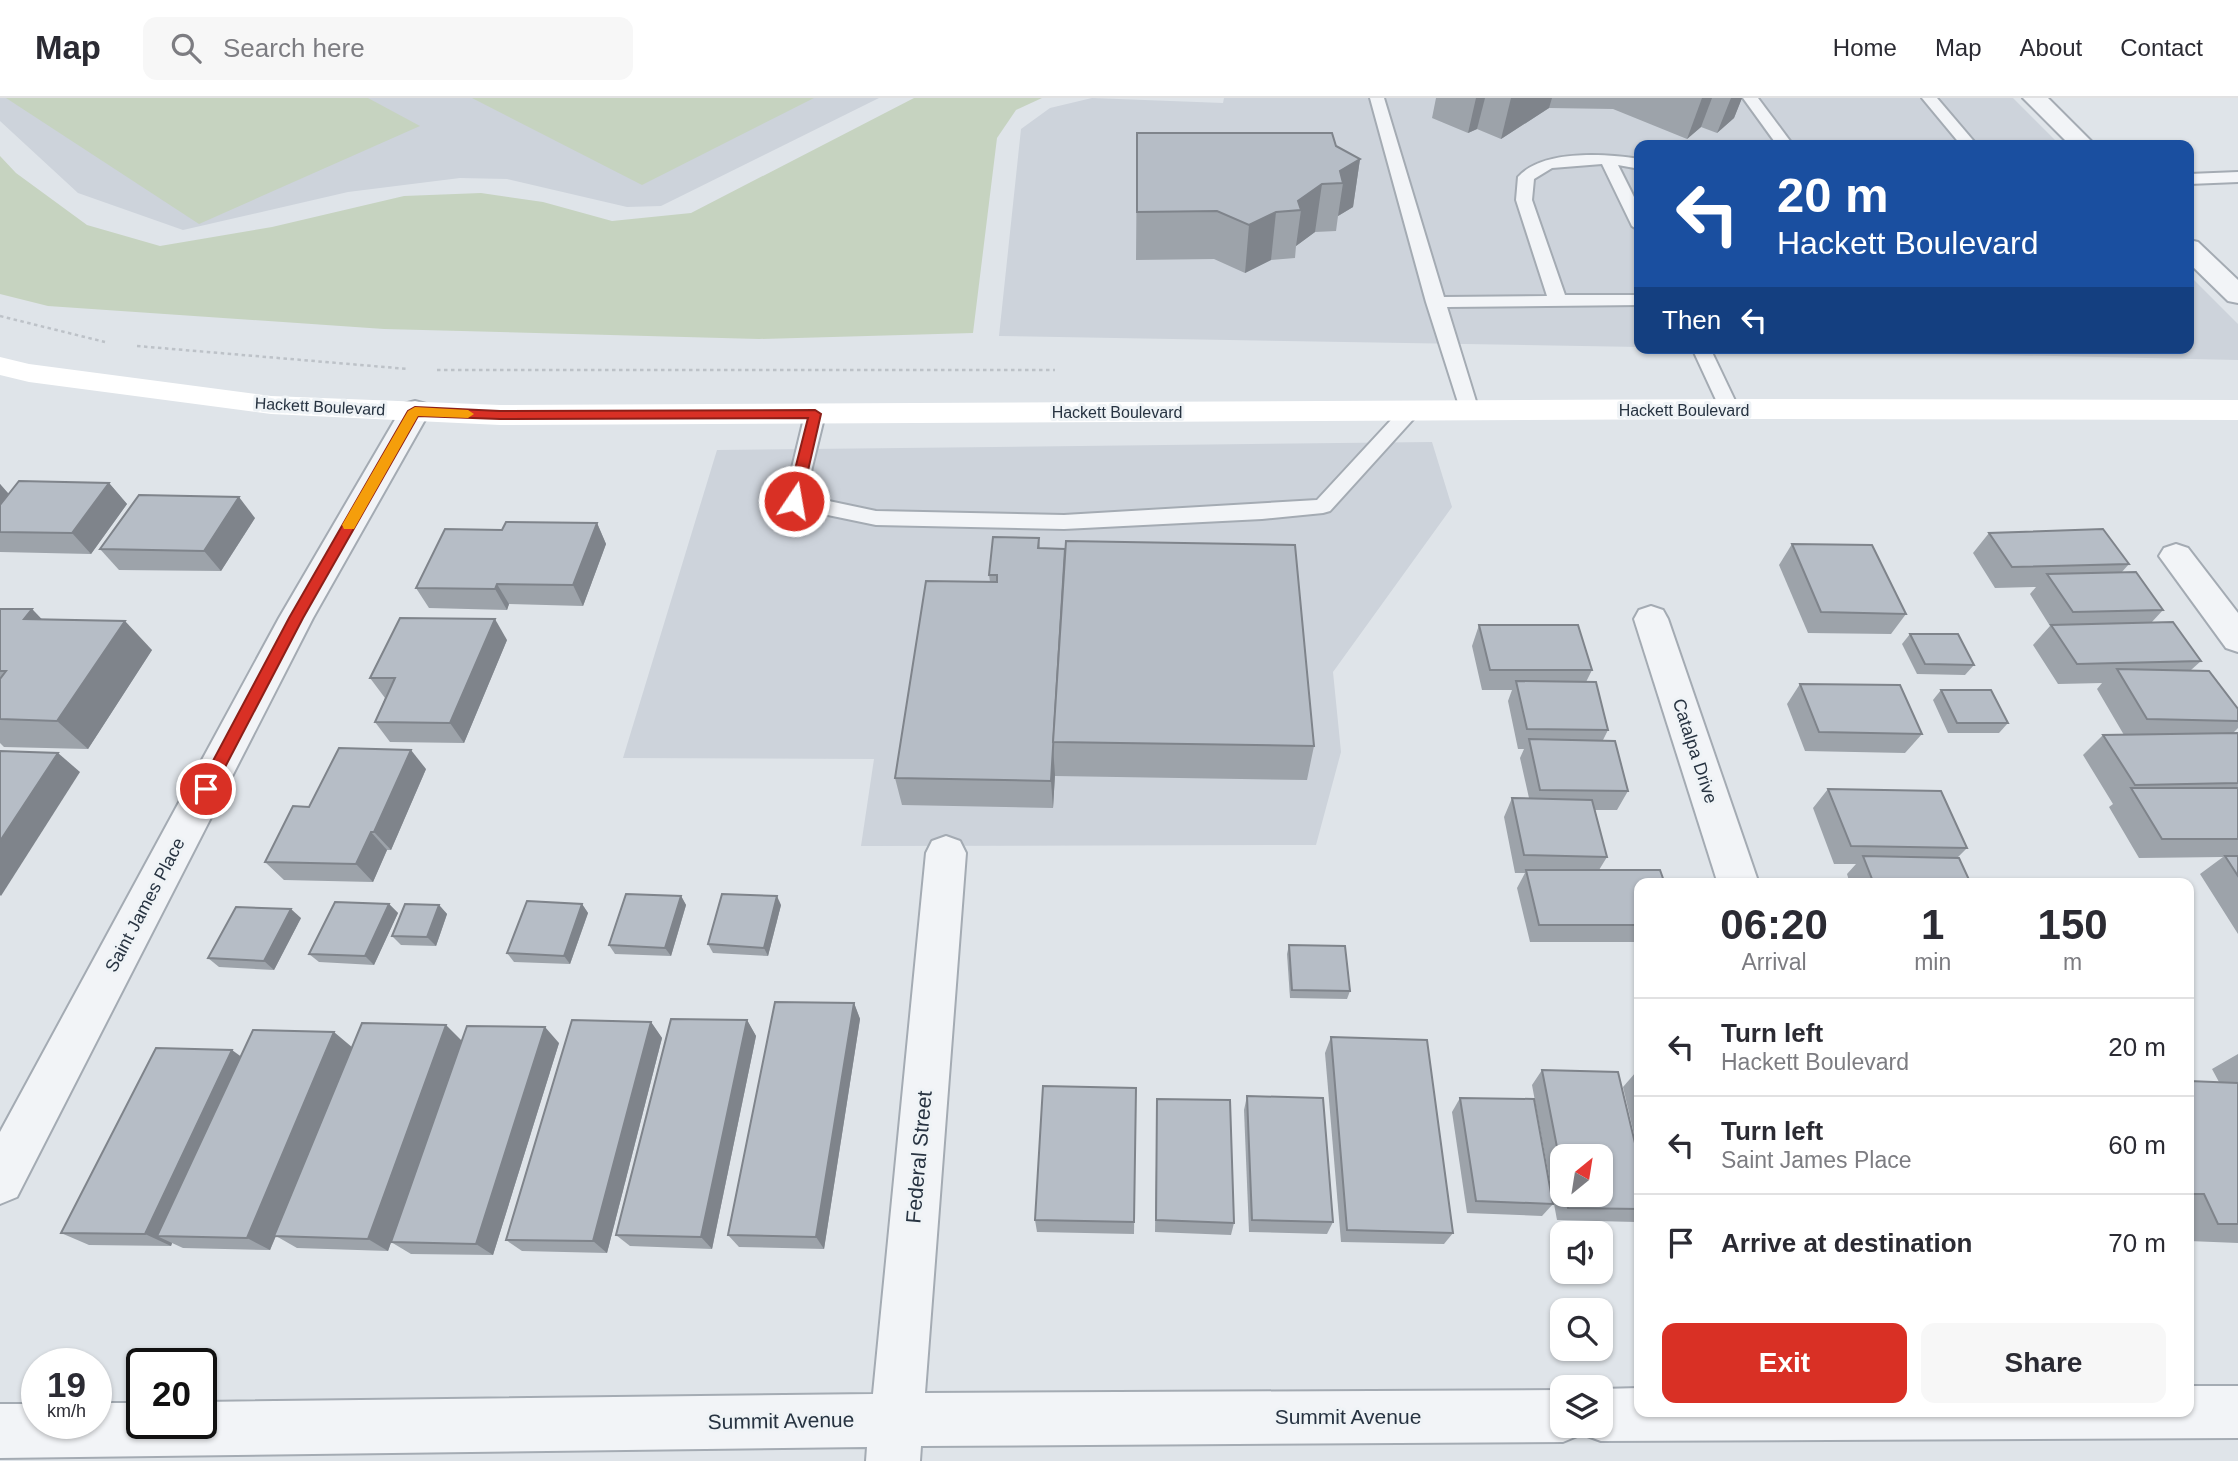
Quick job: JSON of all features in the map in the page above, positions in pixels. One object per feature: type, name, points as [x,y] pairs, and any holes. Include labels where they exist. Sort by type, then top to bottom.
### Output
[{"type":"street","points":[[2035,98],[2078,140]]},
{"type":"street","points":[[2194,253],[2238,295]]},
{"type":"street","name":"Hackett Boulevard","points":[[0,366],[29,373],[271,405],[500,415],[1728,409],[2238,410]]},
{"type":"street","name":"Saint James Place","points":[[0,1180],[296,618],[415,411]]},
{"type":"street","points":[[2176,556],[2238,639]]},
{"type":"street","name":"Catalpa Drive","points":[[1651,619],[1737,878]]},
{"type":"street","name":"Federal Street","points":[[895,1440],[946,853]]},
{"type":"street","points":[[2194,1412],[2238,1412]]},
{"type":"street","points":[[1613,1415],[1634,1415]]},
{"type":"street","name":"Summit Avenue","points":[[0,1431],[895,1440],[1550,1416]]},
{"type":"lane","points":[[1377,98],[1469,411]]},
{"type":"lane","points":[[1750,98],[1781,140]]},
{"type":"lane","points":[[1929,98],[1965,140]]},
{"type":"lane","points":[[1558,301],[1524,200],[1526,177],[1548,164],[1607,159],[1634,163]]},
{"type":"lane","points":[[1607,159],[1634,214]]},
{"type":"lane","points":[[2194,179],[2238,177]]},
{"type":"lane","points":[[1435,302],[1634,300]]},
{"type":"lane","points":[[1705,354],[1728,409]]},
{"type":"lane","points":[[815,414],[794,501],[876,518],[1064,522],[1262,512],[1323,506],[1410,411]]},
{"type":"path","points":[[0,316],[116,344]]},
{"type":"path","points":[[128,345],[420,370]]},
{"type":"path","points":[[433,370],[1059,370]]},
{"type":"shaded area","points":[[0,98],[879,98],[661,206],[627,207],[507,179],[460,178],[348,192],[183,230],[78,193],[0,121]]},
{"type":"shaded area","points":[[1092,98],[1223,103],[1224,98],[2013,98],[2055,140],[1634,140],[1634,347],[999,336],[1021,129],[1050,108]]},
{"type":"shaded area","points":[[2194,280],[2238,324],[2238,360],[1958,354],[2194,354]]},
{"type":"shaded area","points":[[1432,442],[1452,507],[1333,672],[1341,752],[1316,845],[861,846],[874,759],[623,758],[717,450]]},
{"type":"green space","points":[[6,98],[368,98],[420,126],[199,224]]},
{"type":"green space","points":[[472,98],[814,98],[642,185]]},
{"type":"green space","points":[[914,98],[1042,98],[1016,110],[997,138],[973,333],[759,339],[384,329],[48,306],[0,294],[0,156],[16,173],[87,225],[160,246],[272,227],[404,196],[481,193],[543,202],[612,221],[691,213]]},
{"type":"building","points":[[1137,133],[1332,133],[1336,146],[1360,159],[1340,171],[1343,183],[1322,184],[1298,201],[1301,210],[1276,212],[1249,225],[1217,211],[1137,212]]},
{"type":"building","points":[[19,481],[109,483],[72,533],[0,532],[0,505]]},
{"type":"building","points":[[139,495],[239,497],[204,551],[100,549]]},
{"type":"building","points":[[506,522],[597,523],[573,585],[497,584],[495,589],[416,588],[445,529],[502,530]]},
{"type":"building","points":[[2103,529],[2129,564],[2012,567],[1989,533]]},
{"type":"building","points":[[993,537],[1039,538],[1038,548],[1065,549],[1051,781],[895,778],[926,581],[997,582],[997,575],[989,575]]},
{"type":"building","points":[[1066,541],[1295,545],[1314,746],[1053,742]]},
{"type":"building","points":[[1792,544],[1872,545],[1906,614],[1821,612]]},
{"type":"building","points":[[2136,572],[2163,610],[2073,612],[2047,574]]},
{"type":"building","points":[[0,609],[32,609],[24,619],[125,621],[57,721],[0,719],[0,679],[6,671],[0,671]]},
{"type":"building","points":[[400,618],[495,619],[450,723],[375,722],[395,678],[370,678]]},
{"type":"building","points":[[2173,622],[2201,661],[2077,664],[2051,625]]},
{"type":"building","points":[[1479,625],[1578,625],[1592,670],[1490,670]]},
{"type":"building","points":[[1910,634],[1958,634],[1974,665],[1925,664]]},
{"type":"building","points":[[2117,669],[2209,671],[2238,709],[2238,721],[2147,719]]},
{"type":"building","points":[[1516,681],[1596,682],[1608,730],[1527,729]]},
{"type":"building","points":[[1800,684],[1900,685],[1922,734],[1819,732]]},
{"type":"building","points":[[1941,690],[1991,690],[2008,723],[1957,723]]},
{"type":"building","points":[[2238,733],[2238,783],[2135,785],[2103,735]]},
{"type":"building","points":[[1529,739],[1615,741],[1628,791],[1540,790]]},
{"type":"building","points":[[339,748],[411,750],[374,832],[371,832],[356,864],[265,862],[293,806],[309,807]]},
{"type":"building","points":[[0,751],[58,753],[0,841]]},
{"type":"building","points":[[2131,788],[2238,788],[2238,839],[2162,839]]},
{"type":"building","points":[[1828,789],[1941,791],[1967,848],[1851,846]]},
{"type":"building","points":[[1512,798],[1592,800],[1607,857],[1524,855]]},
{"type":"building","points":[[1863,856],[1959,858],[1968,878],[1872,878]]},
{"type":"building","points":[[2225,856],[2238,856],[2238,876]]},
{"type":"building","points":[[1526,870],[1660,870],[1663,878],[1634,878],[1634,925],[1539,925]]},
{"type":"building","points":[[626,894],[681,896],[665,948],[609,945]]},
{"type":"building","points":[[722,894],[777,896],[764,948],[708,944]]},
{"type":"building","points":[[527,901],[582,904],[564,956],[507,953]]},
{"type":"building","points":[[335,902],[389,904],[365,956],[309,954]]},
{"type":"building","points":[[405,904],[439,905],[427,937],[392,936]]},
{"type":"building","points":[[236,907],[291,909],[264,961],[208,958]]},
{"type":"building","points":[[1289,945],[1345,946],[1350,991],[1292,990]]},
{"type":"building","points":[[775,1002],[854,1003],[816,1237],[728,1235]]},
{"type":"building","points":[[671,1019],[747,1020],[701,1237],[616,1235]]},
{"type":"building","points":[[572,1020],[651,1022],[593,1241],[506,1240]]},
{"type":"building","points":[[362,1023],[446,1025],[368,1239],[274,1236]]},
{"type":"building","points":[[467,1026],[545,1027],[476,1244],[391,1242]]},
{"type":"building","points":[[253,1030],[334,1032],[247,1238],[157,1236]]},
{"type":"building","points":[[1331,1037],[1427,1040],[1453,1233],[1347,1230]]},
{"type":"building","points":[[156,1048],[232,1050],[145,1234],[61,1233]]},
{"type":"building","points":[[1542,1070],[1618,1072],[1634,1139],[1634,1209],[1568,1208],[1614,1208],[1614,1144],[1556,1144]]},
{"type":"building","points":[[2194,1081],[2238,1083],[2238,1224],[2218,1224],[2204,1194],[2194,1194]]},
{"type":"building","points":[[1043,1086],[1136,1088],[1134,1222],[1035,1220]]},
{"type":"building","points":[[1247,1096],[1323,1098],[1333,1222],[1252,1220]]},
{"type":"building","points":[[1460,1098],[1534,1099],[1550,1187],[1550,1204],[1476,1201]]},
{"type":"building","points":[[1157,1099],[1230,1100],[1234,1223],[1156,1220]]},
{"type":"slow traffic","points":[[349,525],[415,411],[468,414]]},
{"type":"route","points":[[206,789],[296,618],[415,411],[500,415],[815,414],[794,501]]}]
